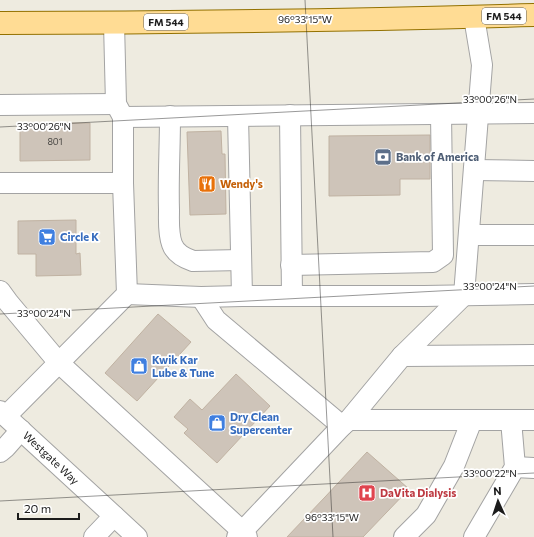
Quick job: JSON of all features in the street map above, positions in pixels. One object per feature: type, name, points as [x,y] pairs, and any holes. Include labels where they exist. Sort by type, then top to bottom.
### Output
[{"type":"main road","name":"FM 544","points":[[0,23],[325,20],[474,8],[534,15]]},
{"type":"street","points":[[0,291],[59,363],[242,535],[345,423],[402,356],[464,295],[482,65],[474,8]]},
{"type":"street","points":[[3,414],[59,363],[127,294],[124,183],[114,23]]},
{"type":"street","points":[[0,105],[119,110],[170,116],[534,113]]},
{"type":"street","points":[[291,264],[433,262],[443,255],[441,114]]},
{"type":"street","points":[[290,115],[292,296]]},
{"type":"street","points":[[170,116],[168,193],[169,235],[172,244],[180,254],[193,261],[241,260]]},
{"type":"street","points":[[238,116],[242,296]]},
{"type":"street","points":[[474,170],[534,171]]},
{"type":"street","points":[[0,183],[124,183]]},
{"type":"street","points":[[469,235],[534,235]]},
{"type":"street","points":[[127,294],[201,297],[534,294]]},
{"type":"street","points":[[201,297],[216,320],[345,423],[534,420]]},
{"type":"street","points":[[402,356],[534,355]]},
{"type":"street","name":"Westgate Way","points":[[3,414],[137,537]]},
{"type":"street","points":[[404,537],[426,515],[454,466],[472,420]]},
{"type":"street","points":[[474,537],[524,468],[511,420]]},
{"type":"street","points":[[0,452],[21,430]]},
{"type":"street","points":[[94,537],[114,516]]},
{"type":"building","points":[[20,123],[90,123],[90,160],[20,161]]},
{"type":"building","name":"Wendy's","points":[[221,131],[222,154],[225,154],[226,214],[190,215],[187,132]]},
{"type":"building","name":"Bank of America","points":[[430,135],[430,179],[400,179],[400,195],[329,196],[329,136]]},
{"type":"building","name":"Circle K","points":[[76,220],[76,254],[80,253],[81,275],[36,276],[36,254],[18,254],[18,221]]},
{"type":"building","points":[[158,314],[191,342],[137,401],[105,373]]},
{"type":"building","name":"Dry Clean Supercenter","points":[[236,374],[270,406],[217,463],[184,433],[188,429],[174,417],[190,399],[202,410]]},
{"type":"building","name":"DaVita Dialysis","points":[[367,452],[409,489],[363,537],[287,537],[325,497]]},
{"type":"place","name":"Bank of America","points":[[383,157]]},
{"type":"place","name":"Wendy's","points":[[207,184]]},
{"type":"place","name":"Circle K","points":[[47,237]]},
{"type":"place","name":"Kwik Kar Lube & Tune","points":[[139,366]]},
{"type":"place","name":"Dry Clean Supercenter","points":[[217,423]]},
{"type":"place","name":"DaVita Dialysis","points":[[367,493]]}]
